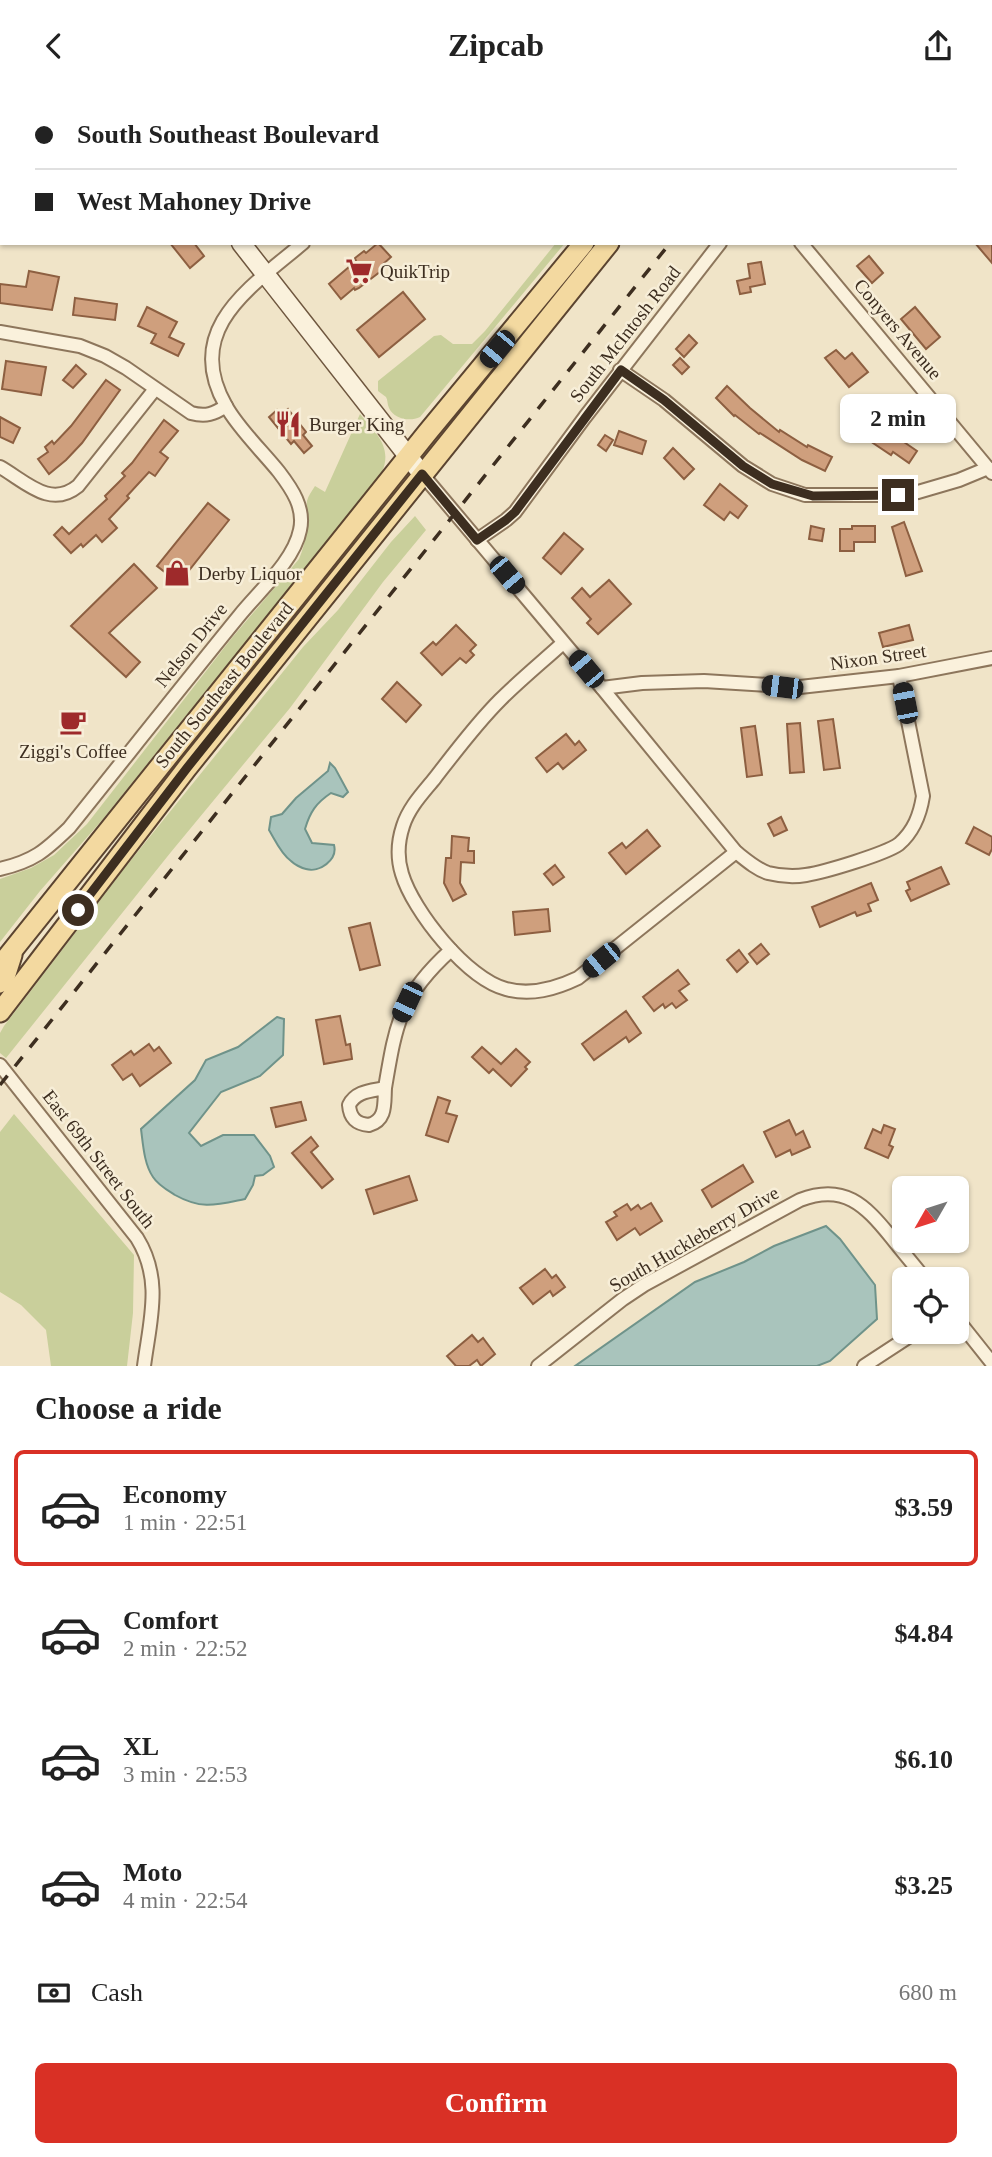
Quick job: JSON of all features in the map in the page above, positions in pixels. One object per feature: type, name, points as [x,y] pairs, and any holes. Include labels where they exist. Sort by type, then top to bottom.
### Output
[{"type":"main road","points":[[243,245],[422,474]]},
{"type":"main road","name":"South Southeast Boulevard","points":[[0,983],[5,977],[5,960],[408,457],[582,245]]},
{"type":"main road","name":"South Southeast Boulevard","points":[[0,1012],[187,768],[607,245]]},
{"type":"street","name":"Nelson Drive","points":[[0,869],[31,860],[69,828],[283,565],[297,543],[301,522],[295,494],[226,406],[214,375],[212,343],[219,326],[241,295],[301,245]]},
{"type":"street","name":"South McIntosh Road","points":[[477,540],[515,512],[718,245]]},
{"type":"street","name":"Conyers Avenue","points":[[803,245],[990,470]]},
{"type":"street","points":[[0,332],[80,346],[93,351],[126,368],[184,410],[200,415],[213,414],[226,406]]},
{"type":"street","points":[[621,370],[664,400],[743,466],[772,484],[805,495],[898,495],[918,492],[990,470]]},
{"type":"street","points":[[0,467],[44,494],[70,493],[155,389]]},
{"type":"street","points":[[422,474],[736,852],[766,872],[784,876],[805,876],[889,850],[905,838],[918,819],[923,796],[899,676]]},
{"type":"street","points":[[563,643],[499,701],[467,737],[413,806],[402,829],[399,861],[407,888],[451,950],[481,976],[508,990],[526,992],[563,986],[578,978],[736,852]]},
{"type":"street","name":"Nixon Street","points":[[602,688],[642,683],[704,681],[800,687],[899,676],[992,658]]},
{"type":"street","points":[[385,1088],[398,1020],[419,983],[451,950]]},
{"type":"street","name":"East 69th Street South","points":[[0,1065],[137,1238],[150,1262],[153,1283],[144,1366]]},
{"type":"street","name":"South Huckleberry Drive","points":[[538,1366],[644,1285],[800,1199],[824,1194],[844,1196],[856,1201],[869,1210],[915,1267]]},
{"type":"street","points":[[969,1334],[992,1363]]},
{"type":"street","points":[[864,1366],[898,1344]]},
{"type":"green space","points":[[554,245],[563,245],[420,417],[403,419],[391,412],[386,397],[378,391],[378,381],[434,336],[441,335],[453,344],[472,344]]},
{"type":"green space","points":[[360,414],[384,447],[385,463],[382,472],[103,819],[0,942],[0,879],[31,868],[54,855],[87,824],[231,639],[299,559],[305,537],[308,497],[315,486],[325,492]]},
{"type":"green space","points":[[415,516],[426,530],[383,582],[290,708],[6,1058],[0,1053],[0,1033],[4,1026],[127,865],[303,647],[338,610]]},
{"type":"green space","points":[[14,1114],[134,1255],[133,1313],[127,1366],[51,1366],[46,1330],[21,1305],[0,1292],[0,1132]]},
{"type":"water","points":[[330,763],[348,792],[343,797],[331,793],[311,813],[305,829],[312,843],[334,845],[334,851],[330,860],[322,867],[306,869],[287,858],[281,851],[269,830],[271,817],[282,814],[296,798],[328,771]]},
{"type":"water","points":[[277,1017],[284,1019],[283,1055],[260,1076],[221,1092],[189,1133],[201,1146],[223,1135],[254,1135],[270,1156],[274,1167],[263,1175],[255,1176],[245,1199],[201,1204],[175,1195],[157,1182],[150,1172],[144,1154],[141,1129],[195,1080],[206,1060],[238,1047]]},
{"type":"water","points":[[826,1226],[840,1239],[875,1285],[877,1319],[830,1361],[817,1366],[575,1366],[695,1282]]},
{"type":"building","points":[[172,245],[196,245],[204,256],[190,268]]},
{"type":"building","points":[[376,245],[380,245],[391,257],[381,266],[381,271],[341,299],[329,284],[356,261],[355,258],[364,251],[366,253]]},
{"type":"building","points":[[977,245],[992,245],[992,263]]},
{"type":"building","points":[[869,256],[883,273],[872,283],[857,266]]},
{"type":"building","points":[[761,262],[765,284],[750,287],[751,292],[740,294],[737,281],[750,278],[748,264]]},
{"type":"building","points":[[29,271],[59,277],[52,310],[0,303],[0,284],[26,287]]},
{"type":"building","points":[[403,292],[425,319],[379,357],[357,330]]},
{"type":"building","points":[[75,298],[117,304],[115,320],[73,315]]},
{"type":"building","points":[[147,307],[177,322],[169,337],[184,344],[178,356],[151,343],[156,334],[138,326]]},
{"type":"building","points":[[915,307],[940,337],[926,349],[901,319]]},
{"type":"building","points":[[689,335],[697,343],[684,357],[676,349]]},
{"type":"building","points":[[836,350],[845,359],[852,353],[868,372],[849,387],[825,358]]},
{"type":"building","points":[[680,358],[689,367],[682,374],[673,365]]},
{"type":"building","points":[[6,361],[46,367],[41,395],[2,389]]},
{"type":"building","points":[[76,365],[86,374],[73,388],[63,380]]},
{"type":"building","points":[[106,380],[120,390],[82,443],[49,474],[38,459],[48,452],[45,447],[52,441],[54,444],[71,426]]},
{"type":"building","points":[[727,386],[779,432],[780,430],[807,447],[808,445],[832,457],[825,471],[802,460],[734,416],[716,398]]},
{"type":"building","name":"Burger King","points":[[288,409],[306,432],[303,435],[312,446],[304,453],[294,441],[291,444],[269,417],[277,410],[281,415]]},
{"type":"building","points":[[0,417],[20,428],[13,443],[0,437]]},
{"type":"building","points":[[880,419],[904,434],[901,440],[917,451],[909,463],[867,439]]},
{"type":"building","points":[[164,420],[178,431],[160,452],[168,458],[155,476],[149,472],[109,519],[117,528],[102,542],[96,535],[83,547],[81,544],[71,553],[54,535],[62,527],[69,534],[107,499],[105,496],[125,476],[122,473]]},
{"type":"building","points":[[619,431],[646,441],[642,454],[614,445]]},
{"type":"building","points":[[605,435],[613,440],[606,451],[598,445]]},
{"type":"building","points":[[673,448],[694,469],[684,479],[664,458]]},
{"type":"building","points":[[720,484],[747,506],[738,518],[730,512],[724,520],[704,505]]},
{"type":"building","points":[[208,503],[229,520],[179,583],[157,566]]},
{"type":"building","points":[[904,522],[922,571],[906,576],[892,527]]},
{"type":"building","points":[[811,526],[824,529],[822,541],[809,539]]},
{"type":"building","points":[[852,526],[875,526],[875,542],[854,542],[854,551],[840,551],[840,529],[852,529]]},
{"type":"building","points":[[564,533],[583,549],[561,574],[543,558]]},
{"type":"building","points":[[134,564],[157,588],[109,633],[140,662],[126,677],[71,626]]},
{"type":"building","points":[[609,580],[631,604],[598,634],[587,623],[591,619],[572,598],[582,588],[590,597]]},
{"type":"building","points":[[456,625],[476,645],[470,651],[474,655],[466,663],[460,658],[442,675],[421,653],[433,642],[436,645]]},
{"type":"building","points":[[909,625],[913,640],[883,647],[879,633]]},
{"type":"building","points":[[397,682],[421,705],[406,722],[382,699]]},
{"type":"building","points":[[833,719],[840,768],[824,770],[818,721]]},
{"type":"building","points":[[800,723],[804,772],[790,773],[787,724]]},
{"type":"building","points":[[755,726],[762,775],[747,777],[741,728]]},
{"type":"building","points":[[566,734],[575,745],[579,741],[586,750],[563,769],[558,763],[547,772],[536,758]]},
{"type":"building","points":[[781,817],[787,830],[774,836],[768,824]]},
{"type":"building","points":[[974,827],[992,837],[989,855],[966,843]]},
{"type":"building","points":[[647,830],[660,846],[626,874],[609,853],[622,843],[626,848]]},
{"type":"building","points":[[452,836],[469,838],[468,851],[474,851],[474,863],[461,862],[460,883],[466,894],[453,901],[444,883],[446,858],[451,858]]},
{"type":"building","points":[[555,865],[564,877],[553,885],[544,874]]},
{"type":"building","points":[[941,867],[949,884],[911,901],[906,891],[910,889],[907,882]]},
{"type":"building","points":[[871,883],[878,900],[868,904],[871,911],[857,916],[855,912],[820,927],[812,907]]},
{"type":"building","points":[[548,909],[550,931],[515,935],[513,912]]},
{"type":"building","points":[[370,923],[380,965],[360,970],[349,928]]},
{"type":"building","points":[[761,944],[769,954],[757,964],[749,954]]},
{"type":"building","points":[[739,950],[748,962],[737,972],[727,960]]},
{"type":"building","points":[[678,970],[689,984],[679,991],[687,1000],[676,1008],[672,1003],[665,1008],[663,1004],[654,1011],[643,997]]},
{"type":"building","points":[[626,1011],[641,1033],[629,1042],[626,1037],[594,1060],[582,1044]]},
{"type":"building","points":[[340,1016],[346,1045],[350,1044],[352,1059],[324,1064],[316,1020]]},
{"type":"building","points":[[149,1044],[154,1051],[159,1047],[171,1063],[140,1086],[132,1074],[123,1080],[112,1065],[131,1051],[134,1055]]},
{"type":"building","points":[[482,1047],[501,1064],[516,1049],[530,1062],[511,1086],[493,1069],[489,1073],[472,1057]]},
{"type":"building","points":[[438,1097],[450,1101],[446,1113],[457,1116],[448,1142],[426,1135]]},
{"type":"building","points":[[301,1102],[306,1120],[276,1127],[271,1108]]},
{"type":"building","points":[[789,1120],[796,1135],[803,1131],[810,1147],[792,1155],[790,1150],[776,1157],[764,1132]]},
{"type":"building","points":[[884,1125],[895,1129],[889,1145],[893,1147],[888,1158],[865,1148],[873,1129],[881,1133]]},
{"type":"building","points":[[311,1137],[318,1146],[311,1152],[333,1179],[322,1188],[292,1153]]},
{"type":"building","points":[[743,1165],[753,1182],[712,1207],[702,1190]]},
{"type":"building","points":[[409,1176],[417,1200],[374,1214],[366,1190]]},
{"type":"building","points":[[651,1203],[662,1221],[640,1235],[635,1228],[617,1240],[606,1222],[617,1216],[614,1212],[627,1204],[631,1210],[638,1205],[641,1209]]},
{"type":"building","points":[[545,1269],[552,1278],[556,1275],[565,1287],[553,1296],[550,1291],[533,1304],[520,1288]]},
{"type":"building","points":[[472,1335],[478,1342],[483,1338],[495,1354],[481,1366],[477,1360],[469,1366],[456,1366],[447,1356]]},
{"type":"railway","points":[[0,1085],[668,245]]},
{"type":"place","name":"QuikTrip","points":[[359,271]]},
{"type":"place","name":"Burger King","points":[[288,424]]},
{"type":"place","name":"Derby Liquor","points":[[177,573]]},
{"type":"place","name":"Ziggi's Coffee","points":[[73,722]]},
{"type":"route","points":[[78,910],[187,768],[422,474],[477,540],[515,512],[621,370],[664,400],[743,466],[772,484],[813,496],[898,495]]}]
